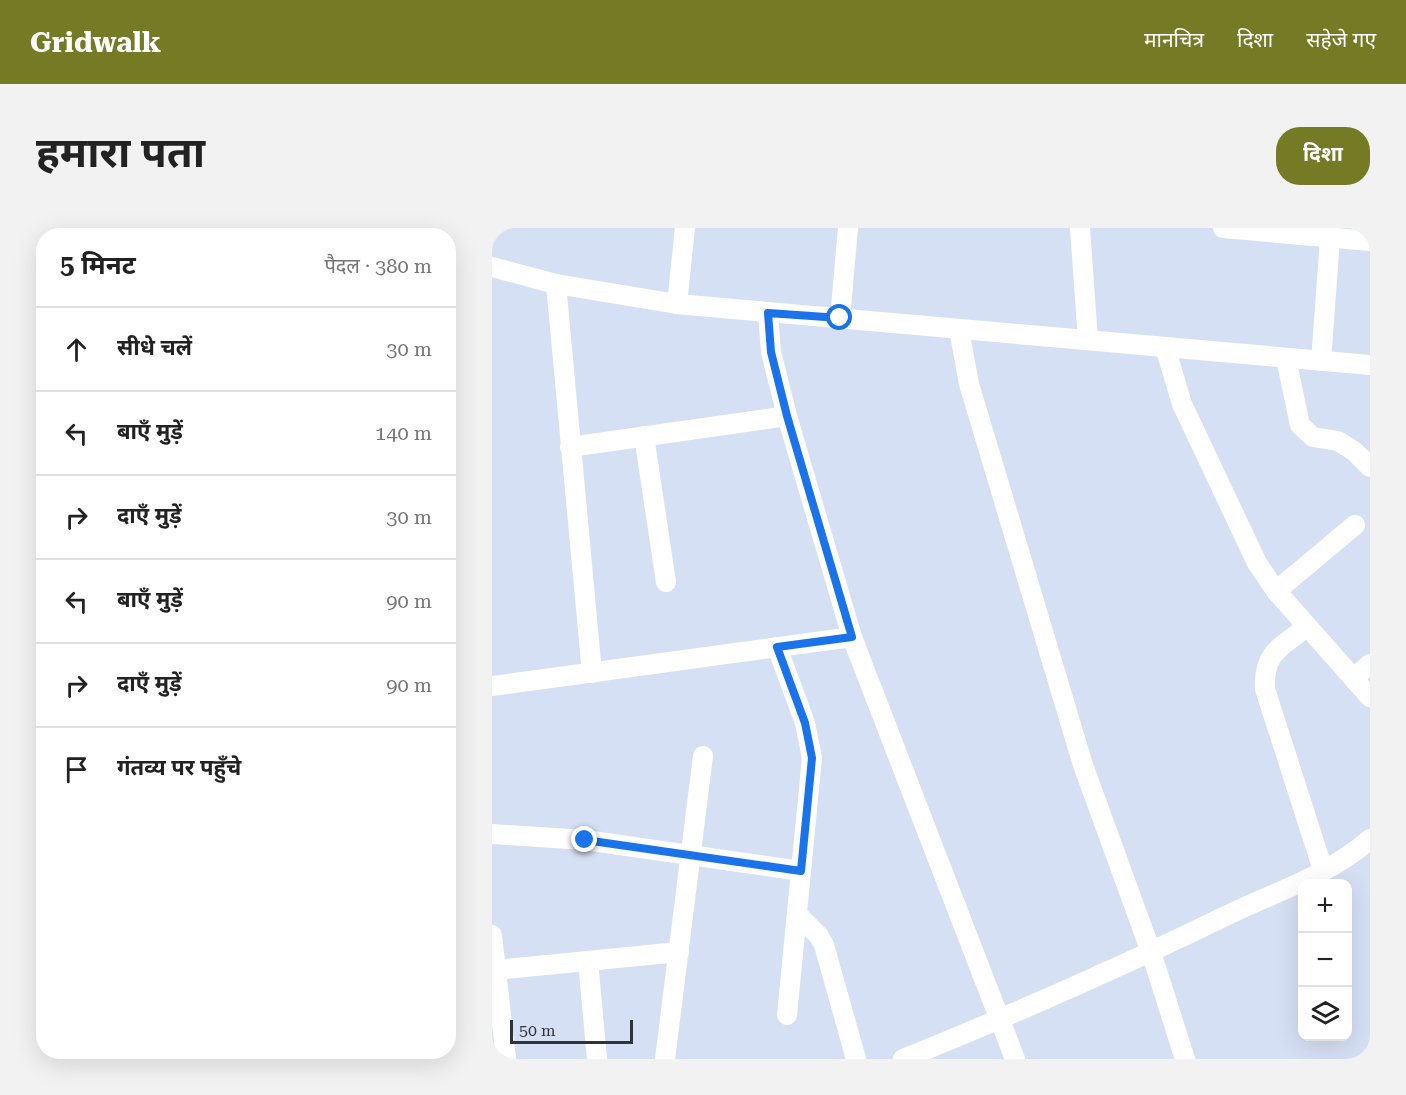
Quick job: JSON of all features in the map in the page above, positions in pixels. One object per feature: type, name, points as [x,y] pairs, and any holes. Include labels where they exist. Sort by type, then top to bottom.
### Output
[{"type":"street","points":[[677,304],[686,228]]},
{"type":"street","points":[[840,318],[848,228]]},
{"type":"street","points":[[1080,228],[1088,340]]},
{"type":"street","points":[[1223,228],[1370,241]]},
{"type":"street","points":[[1321,361],[1330,239]]},
{"type":"street","points":[[492,267],[556,284],[677,304],[1370,365]]},
{"type":"street","points":[[556,284],[592,673]]},
{"type":"street","points":[[768,313],[771,352],[787,416],[852,637],[1015,1059]]},
{"type":"street","points":[[959,329],[969,384],[1083,765],[1151,952],[1185,1059]]},
{"type":"street","points":[[1165,347],[1182,404],[1257,563],[1276,591],[1370,697]]},
{"type":"street","points":[[1286,357],[1300,425],[1313,437],[1338,441],[1354,451],[1370,467]]},
{"type":"street","points":[[570,447],[787,416]]},
{"type":"street","points":[[644,436],[666,582]]},
{"type":"street","points":[[1276,591],[1355,525]]},
{"type":"street","points":[[1307,627],[1270,655],[1266,665],[1265,689],[1323,870]]},
{"type":"street","points":[[492,686],[852,637]]},
{"type":"street","points":[[777,647],[807,730],[812,758],[787,1015]]},
{"type":"street","points":[[1354,678],[1370,664]]},
{"type":"street","points":[[665,1059],[703,756]]},
{"type":"street","points":[[492,834],[585,840],[692,853],[801,871]]},
{"type":"street","points":[[903,1059],[999,1021],[1151,952],[1339,862],[1370,838]]},
{"type":"street","points":[[797,914],[819,936],[824,945],[856,1059]]},
{"type":"street","points":[[492,935],[506,1059]]},
{"type":"street","points":[[496,970],[679,952]]},
{"type":"street","points":[[588,961],[597,1059]]},
{"type":"route","points":[[585,840],[692,853],[801,871],[812,758],[805,723],[777,647],[852,637],[787,416],[771,352],[768,313],[840,318]]}]
